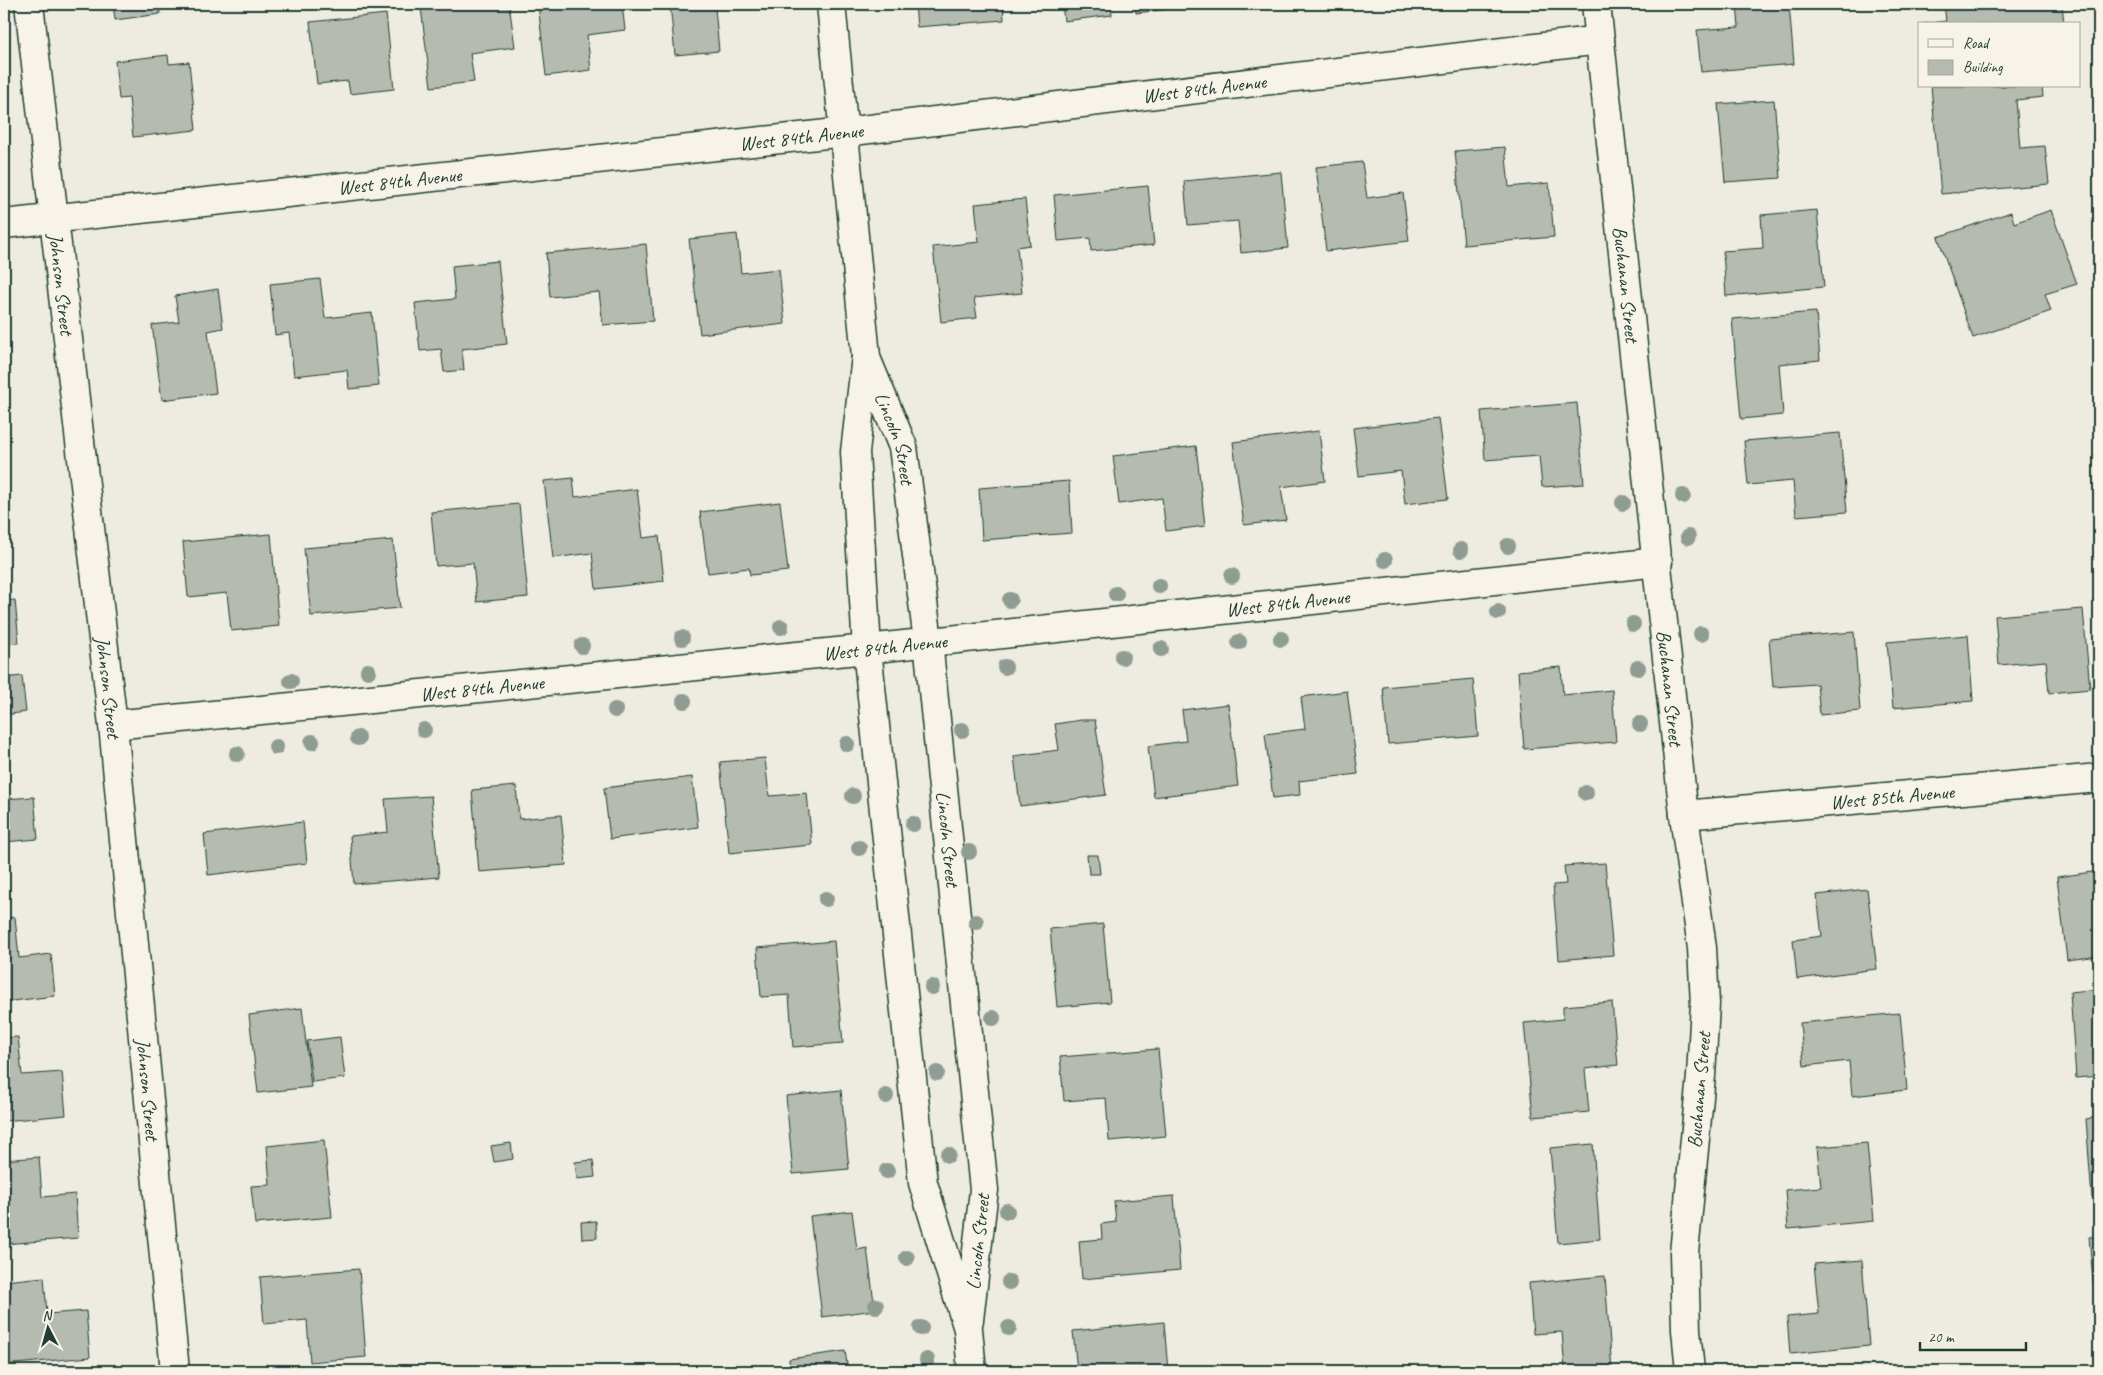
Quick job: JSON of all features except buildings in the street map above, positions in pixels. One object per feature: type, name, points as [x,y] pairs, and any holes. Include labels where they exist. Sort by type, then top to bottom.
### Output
[{"type":"street","name":"Johnson Street","points":[[29,4],[113,725],[175,1371]]},
{"type":"street","name":"Lincoln Street","points":[[831,4],[866,356],[855,452],[867,649],[923,1183],[968,1329],[972,1371]]},
{"type":"street","name":"Buchanan Street","points":[[1596,4],[1684,815],[1702,948],[1705,1004],[1702,1076],[1684,1253],[1686,1330],[1690,1371]]},
{"type":"street","name":"West 84th Avenue","points":[[4,224],[845,132],[1600,40]]},
{"type":"street","name":"Lincoln Street","points":[[866,356],[903,447],[928,641],[984,1190],[968,1329]]},
{"type":"street","name":"West 84th Avenue","points":[[113,725],[867,649],[1658,562]]},
{"type":"street","name":"West 85th Avenue","points":[[1684,815],[2099,778]]}]
